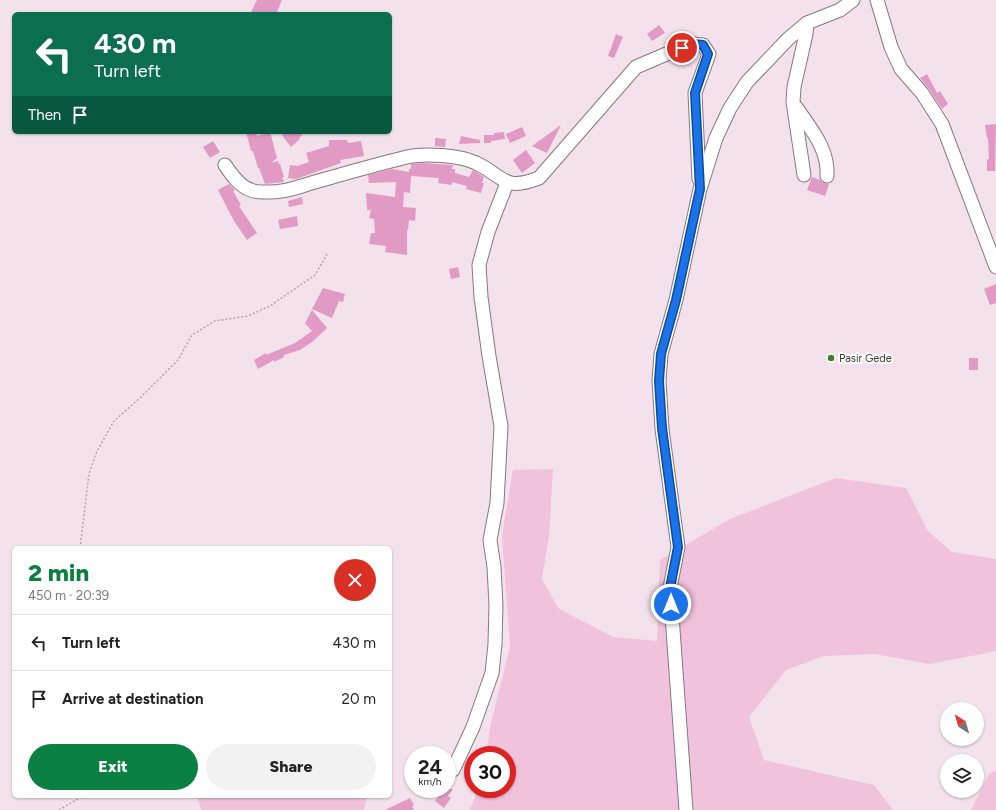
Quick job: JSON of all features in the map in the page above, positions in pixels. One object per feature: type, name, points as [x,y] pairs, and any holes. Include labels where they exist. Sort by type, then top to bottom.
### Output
[{"type":"street","points":[[686,810],[670,588],[678,547],[662,428],[659,381],[661,354],[676,300],[700,189],[716,138],[730,108],[746,82],[788,38],[807,23],[840,10],[853,0]]},
{"type":"street","points":[[877,0],[891,47],[900,69],[922,93],[942,124],[996,267]]},
{"type":"street","points":[[804,175],[793,102],[794,87],[805,40],[807,23]]},
{"type":"street","points":[[225,165],[239,183],[250,190],[259,192],[289,191],[408,156],[437,155],[455,157],[476,162],[507,183],[525,183],[539,178],[636,67],[693,44],[703,45],[708,54],[695,93],[700,189]]},
{"type":"street","points":[[793,102],[825,152],[828,165],[827,176]]},
{"type":"street","points":[[456,764],[473,727],[492,673],[495,644],[496,605],[494,567],[490,540],[497,503],[501,426],[489,356],[481,297],[479,265],[488,232],[507,183]]},
{"type":"path","points":[[80,546],[89,474],[97,451],[114,421],[140,398],[178,360],[192,334],[214,321],[248,316],[270,306],[315,275],[327,254]]},
{"type":"path","points":[[59,810],[80,798]]},
{"type":"shaded area","points":[[553,469],[549,537],[542,579],[558,608],[613,637],[657,641],[660,560],[730,519],[836,478],[906,488],[928,531],[952,552],[996,559],[996,650],[929,664],[875,654],[824,656],[786,670],[749,717],[764,760],[874,785],[893,810],[470,810],[475,798],[516,798],[516,746],[487,746],[491,723],[510,647],[502,536],[513,470]]},
{"type":"shaded area","points":[[996,770],[996,810],[971,810],[977,798],[984,798],[984,784],[989,774]]},
{"type":"shaded area","points":[[198,798],[367,798],[364,810],[201,810]]},
{"type":"building","points":[[257,0],[282,0],[277,12],[251,12]]},
{"type":"building","points":[[659,25],[665,33],[652,41],[647,34]]},
{"type":"building","points":[[616,34],[623,37],[614,58],[608,56]]},
{"type":"building","points":[[927,74],[937,93],[940,91],[948,104],[942,109],[920,78]]},
{"type":"building","points":[[996,124],[995,171],[987,171],[987,159],[989,159],[988,138],[985,125]]},
{"type":"building","points":[[561,125],[547,153],[532,146]]},
{"type":"building","points":[[522,127],[526,136],[510,143],[506,134]]},
{"type":"building","points":[[504,132],[505,139],[491,141],[491,143],[484,143],[484,135],[494,135],[494,133]]},
{"type":"building","points":[[247,134],[256,134],[257,136],[271,134],[277,158],[271,163],[278,161],[284,177],[282,177],[284,182],[265,184],[253,151],[251,151]]},
{"type":"building","points":[[283,134],[303,134],[291,147],[282,135]]},
{"type":"building","points":[[461,136],[480,140],[480,143],[459,144]]},
{"type":"building","points":[[435,138],[446,139],[445,147],[435,146]]},
{"type":"building","points":[[329,140],[347,140],[348,143],[361,141],[364,156],[340,160],[341,163],[296,179],[288,178],[290,165],[297,166],[309,162],[306,153],[329,146]]},
{"type":"building","points":[[213,141],[220,152],[210,158],[203,147]]},
{"type":"building","points":[[526,150],[535,163],[522,173],[513,160]]},
{"type":"building","points":[[423,163],[453,165],[452,169],[455,169],[455,173],[469,177],[473,170],[484,177],[481,193],[466,189],[467,186],[452,182],[452,185],[438,183],[439,178],[411,176],[410,193],[404,192],[403,207],[416,208],[415,221],[409,220],[407,230],[407,255],[385,252],[386,246],[369,244],[371,233],[375,233],[374,219],[369,218],[371,210],[367,210],[366,193],[395,197],[396,182],[369,183],[368,175],[392,169],[409,172],[409,169],[411,169],[411,164]]},
{"type":"building","points":[[812,177],[823,183],[829,184],[825,196],[807,190]]},
{"type":"building","points":[[229,184],[235,190],[233,191],[241,205],[239,206],[257,233],[247,240],[234,221],[218,190]]},
{"type":"building","points":[[302,197],[303,204],[289,207],[288,201]]},
{"type":"building","points":[[297,216],[298,226],[280,229],[278,220]]},
{"type":"building","points":[[458,267],[460,277],[451,279],[449,269]]},
{"type":"building","points":[[996,284],[996,303],[990,305],[984,289]]},
{"type":"building","points":[[323,288],[345,294],[343,302],[339,301],[332,318],[312,309]]},
{"type":"building","points":[[312,310],[327,328],[312,342],[300,350],[284,355],[284,357],[274,362],[274,360],[258,369],[254,360],[266,353],[266,355],[295,343],[312,331],[305,323]]},
{"type":"building","points":[[969,358],[978,358],[978,370],[969,370]]},
{"type":"building","points":[[410,798],[414,805],[412,806],[414,810],[385,810]]},
{"type":"building","points":[[437,798],[451,798],[444,808],[435,801]]},
{"type":"place","name":"Pasir Gede","points":[[831,358]]},
{"type":"route","points":[[671,604],[670,588],[678,547],[662,428],[659,381],[661,354],[676,300],[700,189],[695,93],[708,54],[703,45],[693,44],[682,48]]}]
